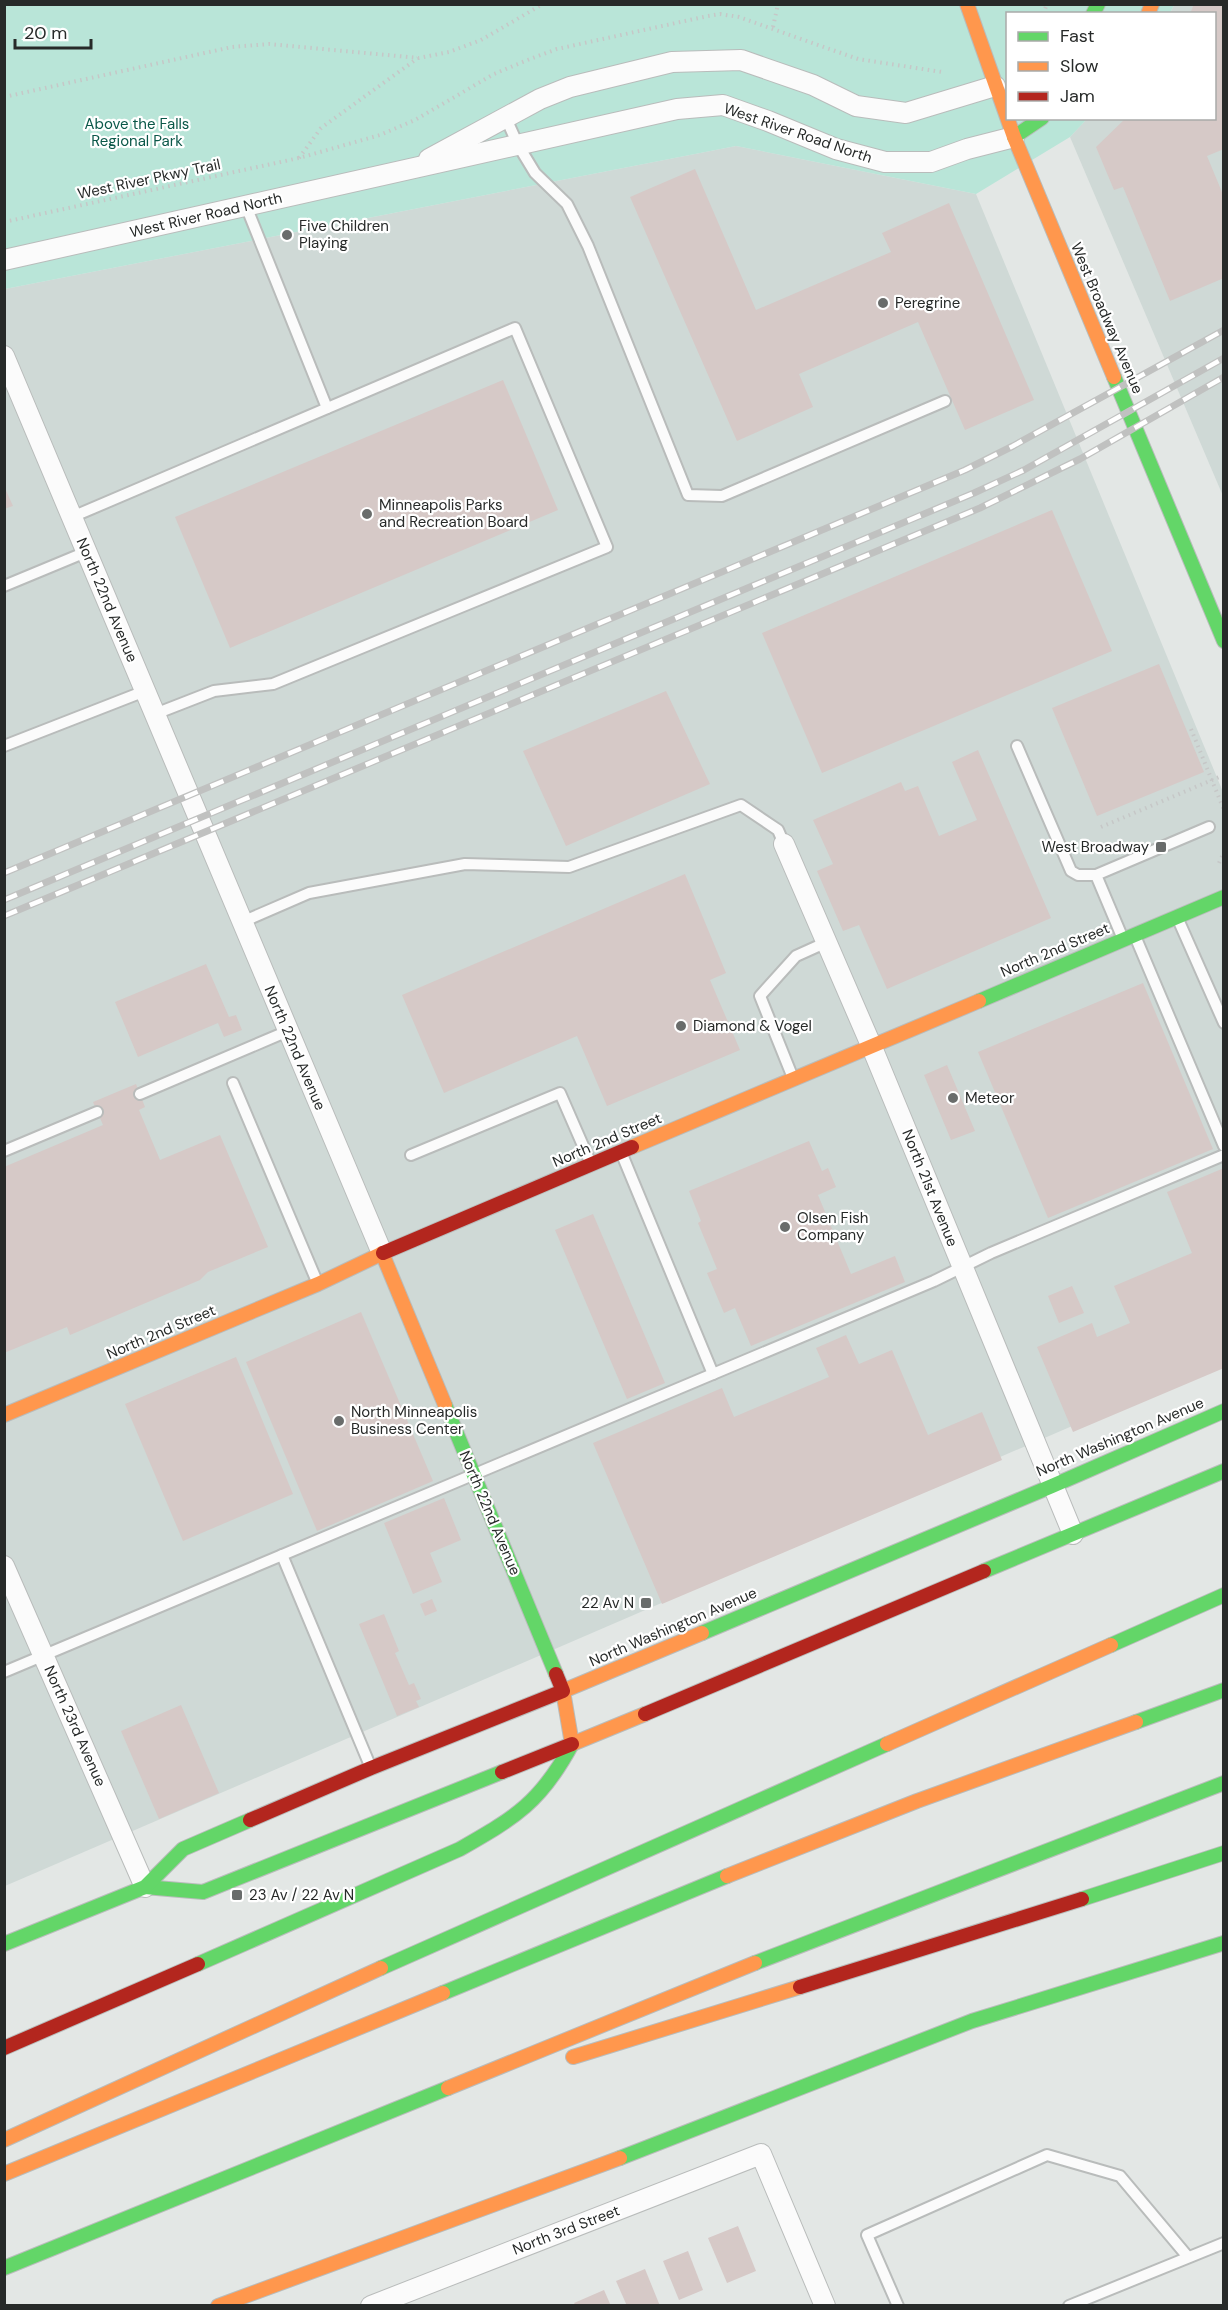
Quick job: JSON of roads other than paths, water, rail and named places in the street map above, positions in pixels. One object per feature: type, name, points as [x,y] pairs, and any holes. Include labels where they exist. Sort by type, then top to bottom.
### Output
[{"type":"main road","name":"West Broadway Avenue","points":[[967,4],[1001,82],[1006,103]]},
{"type":"main road","name":"West Broadway Avenue","points":[[1010,120],[1014,137],[1224,641]]},
{"type":"main road","name":"West River Road North","points":[[1014,137],[1039,120]]},
{"type":"main road","name":"North 2nd Street","points":[[4,1415],[318,1284],[382,1253],[1224,897]]},
{"type":"main road","name":"North 22nd Avenue","points":[[382,1253],[563,1691],[572,1744]]},
{"type":"main road","name":"North Washington Avenue","points":[[4,1944],[145,1887],[183,1849],[371,1768],[563,1691],[1052,1486],[1224,1411]]},
{"type":"main road","name":"North Washington Avenue","points":[[145,1887],[203,1892],[572,1744],[1224,1471]]},
{"type":"main road","points":[[4,2140],[487,1920],[1224,1595]]},
{"type":"main road","points":[[4,2174],[776,1856],[917,1801],[1224,1690]]},
{"type":"main road","points":[[4,2048],[460,1849],[513,1817],[535,1797],[552,1779],[572,1744]]},
{"type":"main road","points":[[4,2268],[782,1952],[1224,1783]]},
{"type":"main road","points":[[554,2063],[938,1945],[1224,1853]]},
{"type":"main road","points":[[218,2306],[621,2157],[972,2021],[1208,1946],[1224,1945]]},
{"type":"main road","points":[[362,2122],[520,2073]]},
{"type":"street","name":"West River Road North","points":[[407,171],[505,116],[570,87],[672,62],[741,60],[813,85],[856,106],[906,113],[1001,82]]},
{"type":"street","name":"West River Road North","points":[[4,260],[677,109],[723,105],[836,149],[885,162],[931,162],[967,149],[1014,137]]},
{"type":"street","name":"North 22nd Avenue","points":[[4,356],[382,1253]]},
{"type":"street","name":"North 21st Avenue","points":[[784,844],[871,1045],[1073,1534]]},
{"type":"street","name":"North 23rd Avenue","points":[[4,1566],[145,1887]]},
{"type":"street","name":"North 3rd Street","points":[[371,2306],[761,2154],[825,2306]]},
{"type":"lane","points":[[505,116],[518,145],[536,173],[567,204],[588,246],[688,495],[722,496],[945,401]]},
{"type":"lane","points":[[246,206],[327,408]]},
{"type":"lane","points":[[72,517],[515,328],[607,547],[273,684],[214,691],[155,714]]},
{"type":"lane","points":[[4,586],[86,552]]},
{"type":"lane","points":[[4,746],[145,691]]},
{"type":"lane","points":[[1017,746],[1071,871],[1078,875],[1096,875],[1209,827]]},
{"type":"lane","points":[[242,922],[309,893],[465,864],[569,867],[741,805],[778,830],[784,844]]},
{"type":"lane","points":[[1096,875],[1129,937],[1224,1146]]},
{"type":"lane","points":[[1177,917],[1224,1023]]},
{"type":"lane","points":[[793,1078],[760,996],[796,956],[827,942]]},
{"type":"lane","points":[[140,1094],[288,1031]]},
{"type":"lane","points":[[233,1083],[318,1284]]},
{"type":"lane","points":[[411,1155],[560,1093],[591,1164]]},
{"type":"lane","points":[[4,1151],[97,1112]]},
{"type":"lane","points":[[621,1151],[713,1374]]},
{"type":"lane","points":[[4,1672],[934,1281],[991,1253],[1224,1155]]},
{"type":"lane","points":[[282,1555],[371,1768]]},
{"type":"lane","points":[[898,2306],[867,2235],[1047,2155],[1120,2176],[1188,2256]]},
{"type":"lane","points":[[1069,2306],[1224,2243]]},
{"type":"railway","points":[[4,873],[965,470],[1224,330]]},
{"type":"railway","points":[[4,900],[974,493],[1024,470],[1224,358]]},
{"type":"railway","points":[[4,916],[980,508],[1080,459],[1224,377]]},
{"type":"place","name":"Five Children Playing","points":[[287,235]]},
{"type":"place","name":"Peregrine","points":[[883,303]]},
{"type":"place","name":"Minneapolis Parks and Recreation Board","points":[[367,514]]},
{"type":"place","name":"West Broadway","points":[[1161,847]]},
{"type":"place","name":"Diamond & Vogel","points":[[681,1026]]},
{"type":"place","name":"Meteor","points":[[953,1098]]},
{"type":"place","name":"Olsen Fish Company","points":[[785,1227]]},
{"type":"place","name":"North Minneapolis Business Center","points":[[339,1421]]},
{"type":"place","name":"22 Av N","points":[[646,1603]]},
{"type":"place","name":"23 Av / 22 Av N","points":[[237,1895]]},
{"type":"park label","name":"Above the Falls Regional Park","points":[[137,132]]}]
